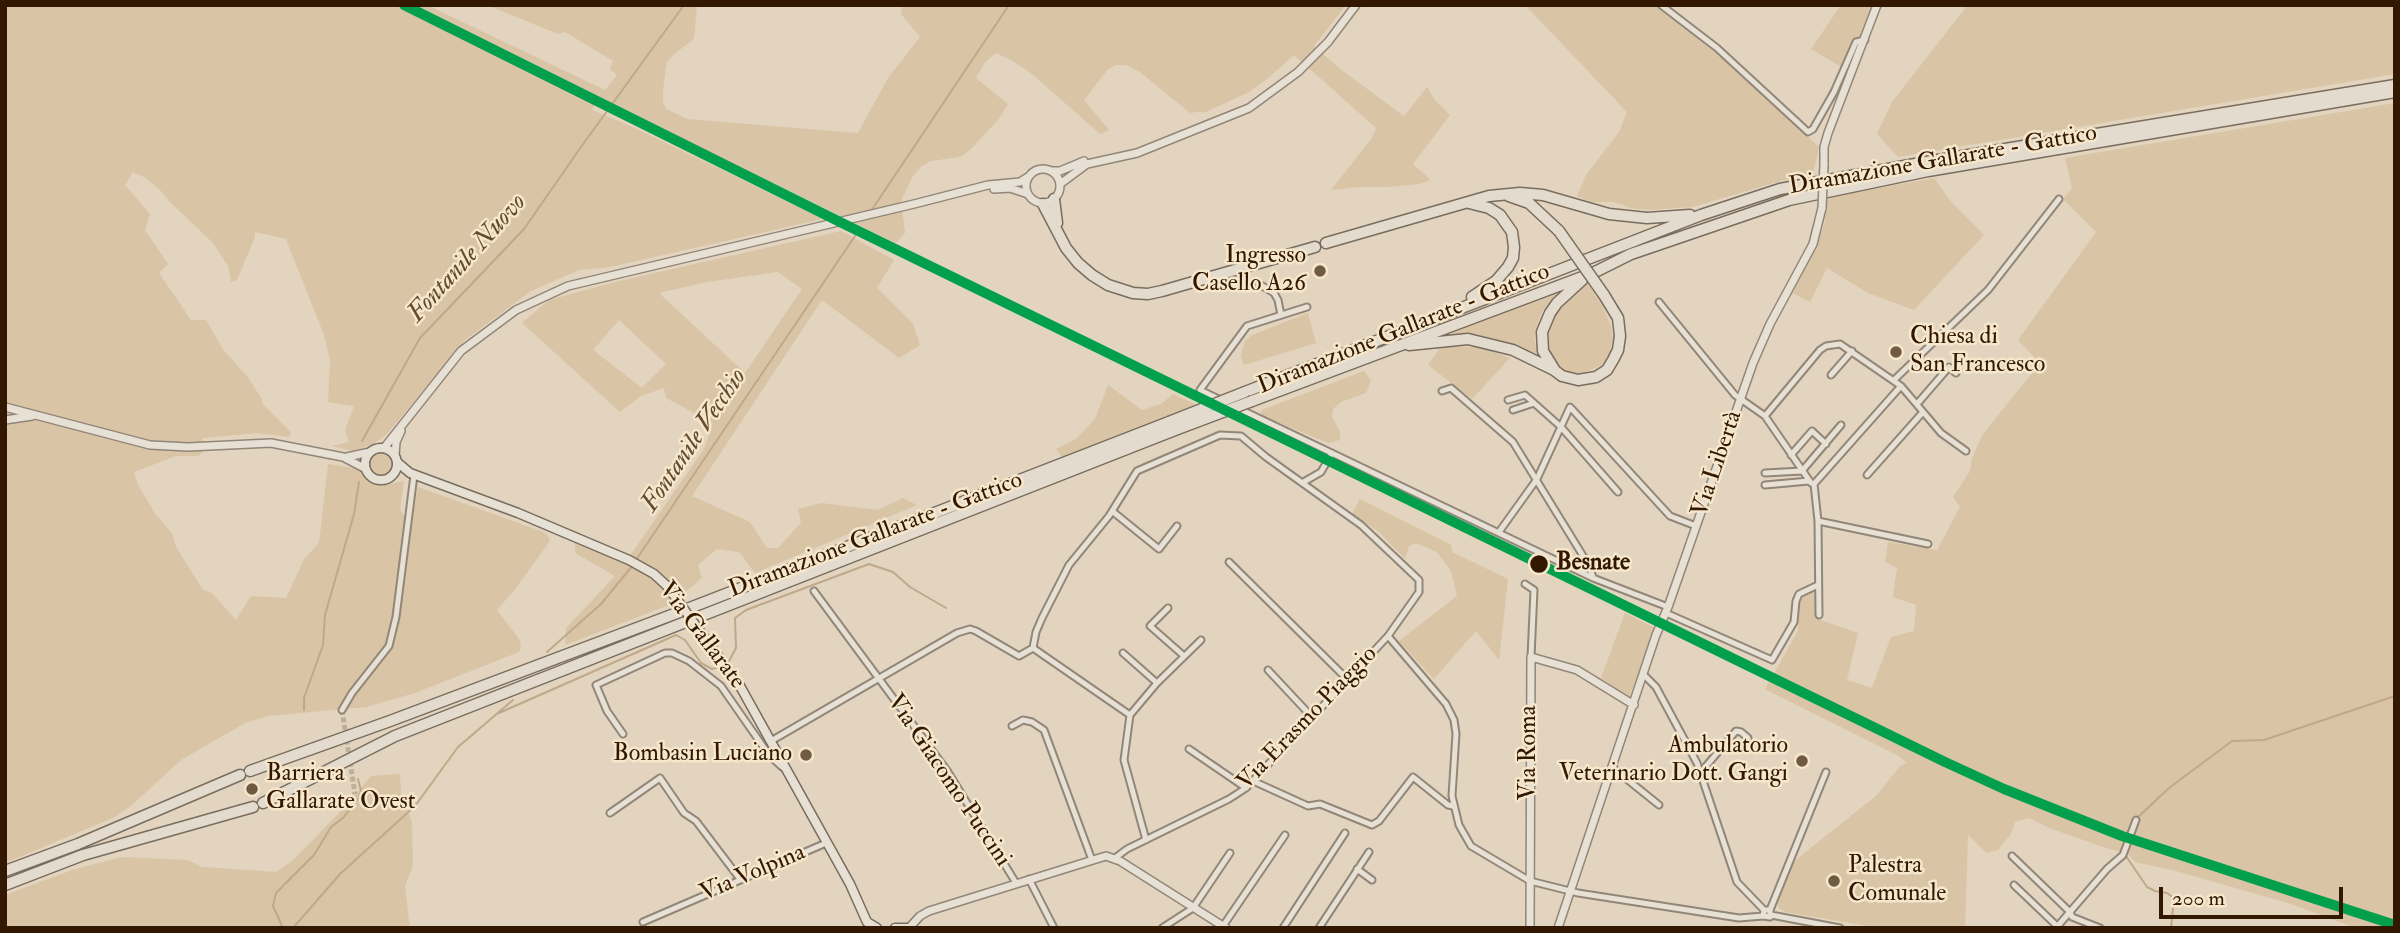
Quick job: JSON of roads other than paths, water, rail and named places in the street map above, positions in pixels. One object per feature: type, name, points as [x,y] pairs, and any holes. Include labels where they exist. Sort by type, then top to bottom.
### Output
[{"type":"highway","name":"Diramazione Gallarate - Gattico","points":[[5,885],[83,855],[258,805],[395,736],[1701,215],[1780,190],[1927,162],[2395,85]]},
{"type":"highway","name":"Diramazione Gallarate - Gattico","points":[[1369,349],[1593,273],[1631,254],[1788,200],[1928,171],[2395,92]]},
{"type":"highway","points":[[1369,349],[1468,339],[1513,350],[1562,376],[1578,380],[1596,377],[1607,369],[1618,350],[1618,318],[1559,231],[1529,203],[1506,195]]},
{"type":"highway","points":[[1326,243],[1489,196],[1543,195],[1609,214],[1647,218],[1701,215]]},
{"type":"highway","points":[[1054,199],[1058,230]]},
{"type":"highway","points":[[1369,349],[1410,321],[1477,295],[1496,281],[1508,267],[1513,258],[1514,247],[1508,222],[1489,208],[1465,203]]},
{"type":"highway","points":[[1043,204],[1066,248],[1092,275],[1120,289],[1148,294],[1315,247]]},
{"type":"highway","points":[[1555,370],[1543,351],[1542,332],[1545,322],[1564,295],[1593,273]]},
{"type":"highway","name":"Diramazione Gallarate - Gattico","points":[[5,871],[78,844],[245,773],[390,721],[1172,426]]},
{"type":"main road","points":[[389,478],[394,474],[396,459],[384,447],[370,452],[366,469],[376,479],[389,478],[412,474]]},
{"type":"main road","name":"Via Gallarate","points":[[396,459],[412,474],[518,513],[629,560],[654,574],[667,586],[740,686],[871,926]]},
{"type":"main road","points":[[895,928],[908,928]]},
{"type":"street","points":[[384,447],[461,351],[516,310],[568,286],[774,239],[988,185],[1020,182],[1036,171],[1060,171],[1085,161],[1188,134],[1248,108],[1298,72],[1328,42],[1356,5]]},
{"type":"street","points":[[1661,5],[1717,48],[1808,132],[1813,129],[1834,92],[1856,42],[1865,40]]},
{"type":"street","name":"Via Libertà","points":[[1558,928],[1659,629],[1760,345],[1813,244],[1820,225],[1824,147],[1877,5]]},
{"type":"street","points":[[1028,177],[1028,194],[1034,201],[1043,204],[1054,199],[1058,195],[1060,184],[1087,164],[1137,153],[1163,142]]},
{"type":"street","points":[[1051,172],[1060,184]]},
{"type":"street","points":[[938,198],[1010,188],[1028,194]]},
{"type":"street","points":[[1894,380],[1988,290],[2059,199]]},
{"type":"street","points":[[1259,284],[1274,293],[1281,315]]},
{"type":"street","points":[[1659,302],[1741,399],[1765,416],[1812,483],[1818,521],[1819,615]]},
{"type":"street","points":[[1307,307],[1247,326],[1200,390],[1593,578],[1772,660],[1794,622],[1799,594],[1818,585]]},
{"type":"street","points":[[1765,416],[1826,346],[1840,344],[1894,380],[1941,433],[1966,451]]},
{"type":"street","points":[[1831,375],[1852,351]]},
{"type":"street","points":[[1917,404],[1949,368],[1956,373]]},
{"type":"street","points":[[1765,485],[1812,483],[1901,386]]},
{"type":"street","points":[[1442,390],[1451,388],[1513,442],[1588,564],[1593,578]]},
{"type":"street","points":[[1508,400],[1525,395],[1561,426],[1618,492]]},
{"type":"street","points":[[1513,411],[1534,404]]},
{"type":"street","points":[[5,407],[150,445],[188,447],[271,443],[346,458],[366,469]]},
{"type":"street","points":[[1499,532],[1537,480],[1570,407],[1670,516],[1696,526]]},
{"type":"street","points":[[1867,475],[1923,412]]},
{"type":"street","points":[[5,420],[34,416]]},
{"type":"street","points":[[1765,473],[1802,471],[1842,425]]},
{"type":"street","points":[[396,459],[396,442],[402,427]]},
{"type":"street","points":[[1791,456],[1812,431],[1826,444]]},
{"type":"street","name":"Via Erasmo Piaggio","points":[[1033,648],[1039,625],[1069,565],[1112,511],[1137,471],[1220,435],[1241,436],[1361,525],[1419,580],[1419,592],[1388,636],[1246,788],[1201,814],[1146,839],[1115,858]]},
{"type":"street","points":[[346,458],[370,452]]},
{"type":"street","points":[[1302,483],[1321,472],[1332,453]]},
{"type":"street","points":[[342,710],[389,646],[396,617],[412,474]]},
{"type":"street","points":[[1112,511],[1159,549],[1177,526]]},
{"type":"street","points":[[1818,521],[1928,544]]},
{"type":"street","points":[[1229,562],[1347,679]]},
{"type":"street","name":"Via Roma","points":[[1525,584],[1534,590],[1531,657],[1530,928]]},
{"type":"street","name":"Via Giacomo Puccini","points":[[814,591],[948,772],[1016,883]]},
{"type":"street","points":[[1168,608],[1150,626],[1184,656]]},
{"type":"street","name":"Via Giacomo Puccini","points":[[771,741],[970,629],[1019,656],[1033,648]]},
{"type":"street","points":[[1388,636],[1446,704],[1454,720],[1456,734],[1453,806],[1466,842],[1530,881],[1578,893],[1739,918],[1767,913],[1840,928]]},
{"type":"street","points":[[1146,839],[1124,760],[1129,715],[1201,639]]},
{"type":"street","points":[[1033,648],[1129,715]]},
{"type":"street","points":[[623,734],[607,711],[596,685],[665,653],[672,653],[689,661],[721,686],[769,755],[789,774]]},
{"type":"street","points":[[1123,653],[1157,683]]},
{"type":"street","points":[[1531,657],[1577,670],[1634,705]]},
{"type":"street","points":[[1268,670],[1312,717]]},
{"type":"street","points":[[1644,675],[1656,687],[1666,704],[1701,772],[1733,873],[1741,888],[1767,913]]},
{"type":"street","points":[[1012,726],[1023,720],[1044,730],[1092,860]]},
{"type":"street","points":[[1701,772],[1736,731],[1748,738]]},
{"type":"street","points":[[1189,749],[1246,788]]},
{"type":"street","points":[[1613,768],[1659,806]]},
{"type":"street","points":[[1767,913],[1826,772]]},
{"type":"street","points":[[1253,781],[1306,805],[1320,804],[1372,825],[1379,821],[1413,777],[1448,805],[1453,806]]},
{"type":"street","points":[[610,813],[660,778],[684,813],[696,821],[740,879]]},
{"type":"street","points":[[2014,885],[2056,927],[2107,869],[2123,855],[2136,820]]},
{"type":"street","points":[[1283,928],[1345,833]]},
{"type":"street","points":[[908,928],[929,911],[1105,856],[1115,858],[1224,927],[1285,835]]},
{"type":"street","name":"Via Volpina","points":[[643,922],[826,843]]},
{"type":"street","points":[[1319,928],[1369,852]]},
{"type":"street","points":[[1162,928],[1194,908],[1230,853]]},
{"type":"street","points":[[2012,856],[2072,917],[2101,928]]},
{"type":"street","points":[[1357,869],[1372,880]]},
{"type":"street","points":[[1029,879],[1054,928]]},
{"type":"waterway","name":"Fontanile Nuovo","points":[[362,441],[420,338],[524,229],[684,5]]},
{"type":"waterway","name":"Fontanile Vecchio","points":[[871,211],[1009,5]]},
{"type":"waterway","name":"Fontanile Vecchio","points":[[636,560],[855,236]]},
{"type":"waterway","name":"Fontanile Nuovo","points":[[304,710],[304,698],[323,645],[325,615],[354,514],[359,482]]},
{"type":"waterway","points":[[728,663],[736,648],[735,618],[746,610],[869,564],[893,572],[910,587],[946,608]]},
{"type":"waterway","name":"Fontanile Vecchio","points":[[547,652],[601,604],[633,565]]},
{"type":"waterway","points":[[499,713],[676,635],[685,640],[701,663],[712,669],[723,666]]},
{"type":"waterway","points":[[2136,819],[2169,788],[2232,741],[2264,740],[2395,696]]},
{"type":"waterway","name":"Fontanile Vecchio","points":[[293,928],[340,874],[415,806],[458,747],[513,700]]},
{"type":"waterway","name":"Fontanile Nuovo","points":[[283,928],[273,906],[276,893],[314,855],[331,827],[343,818],[358,799],[361,791],[358,779]]},
{"type":"waterway","points":[[2126,856],[2147,887],[2174,898],[2171,928]]},
{"type":"tunnel","points":[[342,710],[355,794]]},
{"type":"place","name":"Ingresso Casello A26","points":[[1320,271]]},
{"type":"place","name":"Chiesa di San Francesco","points":[[1896,352]]},
{"type":"place","name":"Besnate","points":[[1539,564]]},
{"type":"place","name":"Bombasin Luciano","points":[[806,755]]},
{"type":"place","name":"Ambulatorio Veterinario Dott. Gangi","points":[[1802,761]]},
{"type":"place","name":"Barriera Gallarate Ovest","points":[[252,789]]},
{"type":"place","name":"Palestra Comunale","points":[[1834,881]]}]
